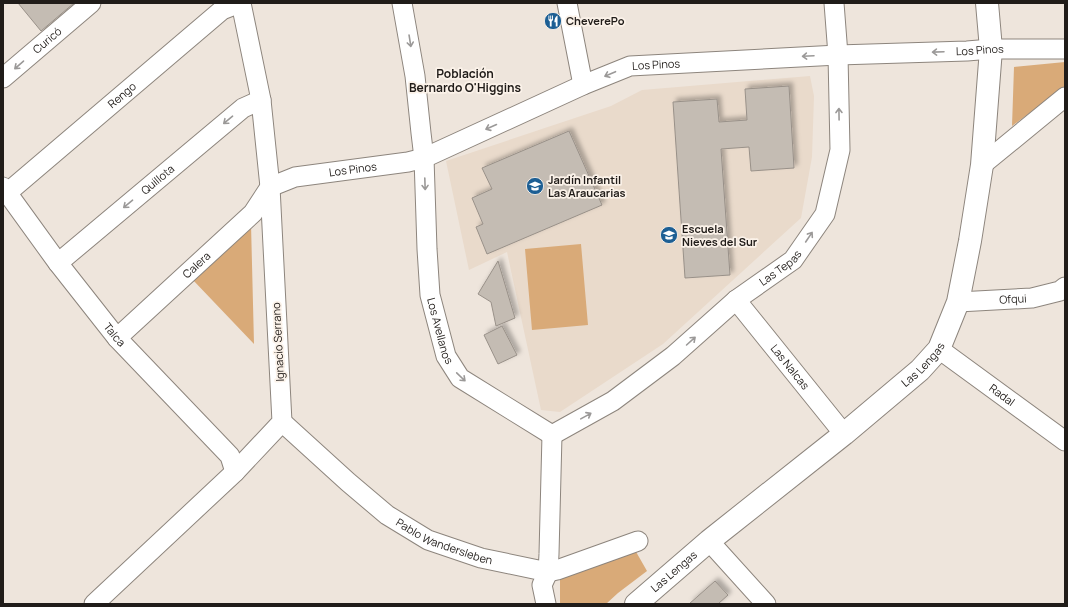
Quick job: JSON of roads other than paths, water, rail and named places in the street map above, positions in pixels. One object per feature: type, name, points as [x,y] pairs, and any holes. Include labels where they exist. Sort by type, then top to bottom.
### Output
[{"type":"street","name":"Curicó","points":[[3,78],[91,3]]},
{"type":"street","name":"Ignacio Serrano","points":[[240,3],[261,100],[270,187],[282,422]]},
{"type":"street","name":"Rengo","points":[[5,190],[222,10],[240,3]]},
{"type":"street","name":"Los Avellanos","points":[[402,3],[415,76],[424,158],[430,295],[446,356],[460,378],[552,435]]},
{"type":"street","points":[[568,3],[583,85]]},
{"type":"street","name":"Las Tepas","points":[[552,435],[614,401],[673,356],[736,300],[793,260],[825,214],[840,150],[838,55],[834,3]]},
{"type":"street","name":"Las Lengas","points":[[637,604],[709,541],[844,434],[920,370],[939,349],[958,302],[970,241],[982,165],[991,49],[987,3]]},
{"type":"street","name":"Los Pinos","points":[[270,187],[295,177],[408,162],[424,158],[583,85],[630,66],[838,55],[991,49],[1065,49]]},
{"type":"street","points":[[982,165],[1065,97]]},
{"type":"street","name":"Quillota","points":[[58,263],[243,108],[261,100]]},
{"type":"street","name":"Calera","points":[[117,338],[253,213],[270,187]]},
{"type":"street","name":"Talca","points":[[5,190],[58,263],[117,338],[230,456],[234,472]]},
{"type":"street","name":"Ofqui","points":[[958,302],[1032,298],[1060,291],[1065,287]]},
{"type":"street","name":"Las Nalcas","points":[[736,300],[844,434]]},
{"type":"street","name":"Radal","points":[[939,349],[1065,441]]},
{"type":"street","points":[[94,604],[234,472],[282,422]]},
{"type":"street","name":"Pablo Wandersleben","points":[[282,422],[386,515],[428,540],[481,558],[548,572],[638,541]]},
{"type":"street","points":[[546,604],[542,585],[548,572],[552,435]]},
{"type":"street","points":[[709,541],[766,604]]},
{"type":"place","name":"CheverePo","points":[[553,21]]},
{"type":"place","name":"Jardín Infantil Las Araucarias","points":[[535,186]]},
{"type":"place","name":"Escuela Nieves del Sur","points":[[669,235]]},
{"type":"district","name":"Población Bernardo O'Higgins","points":[[465,81]]}]
